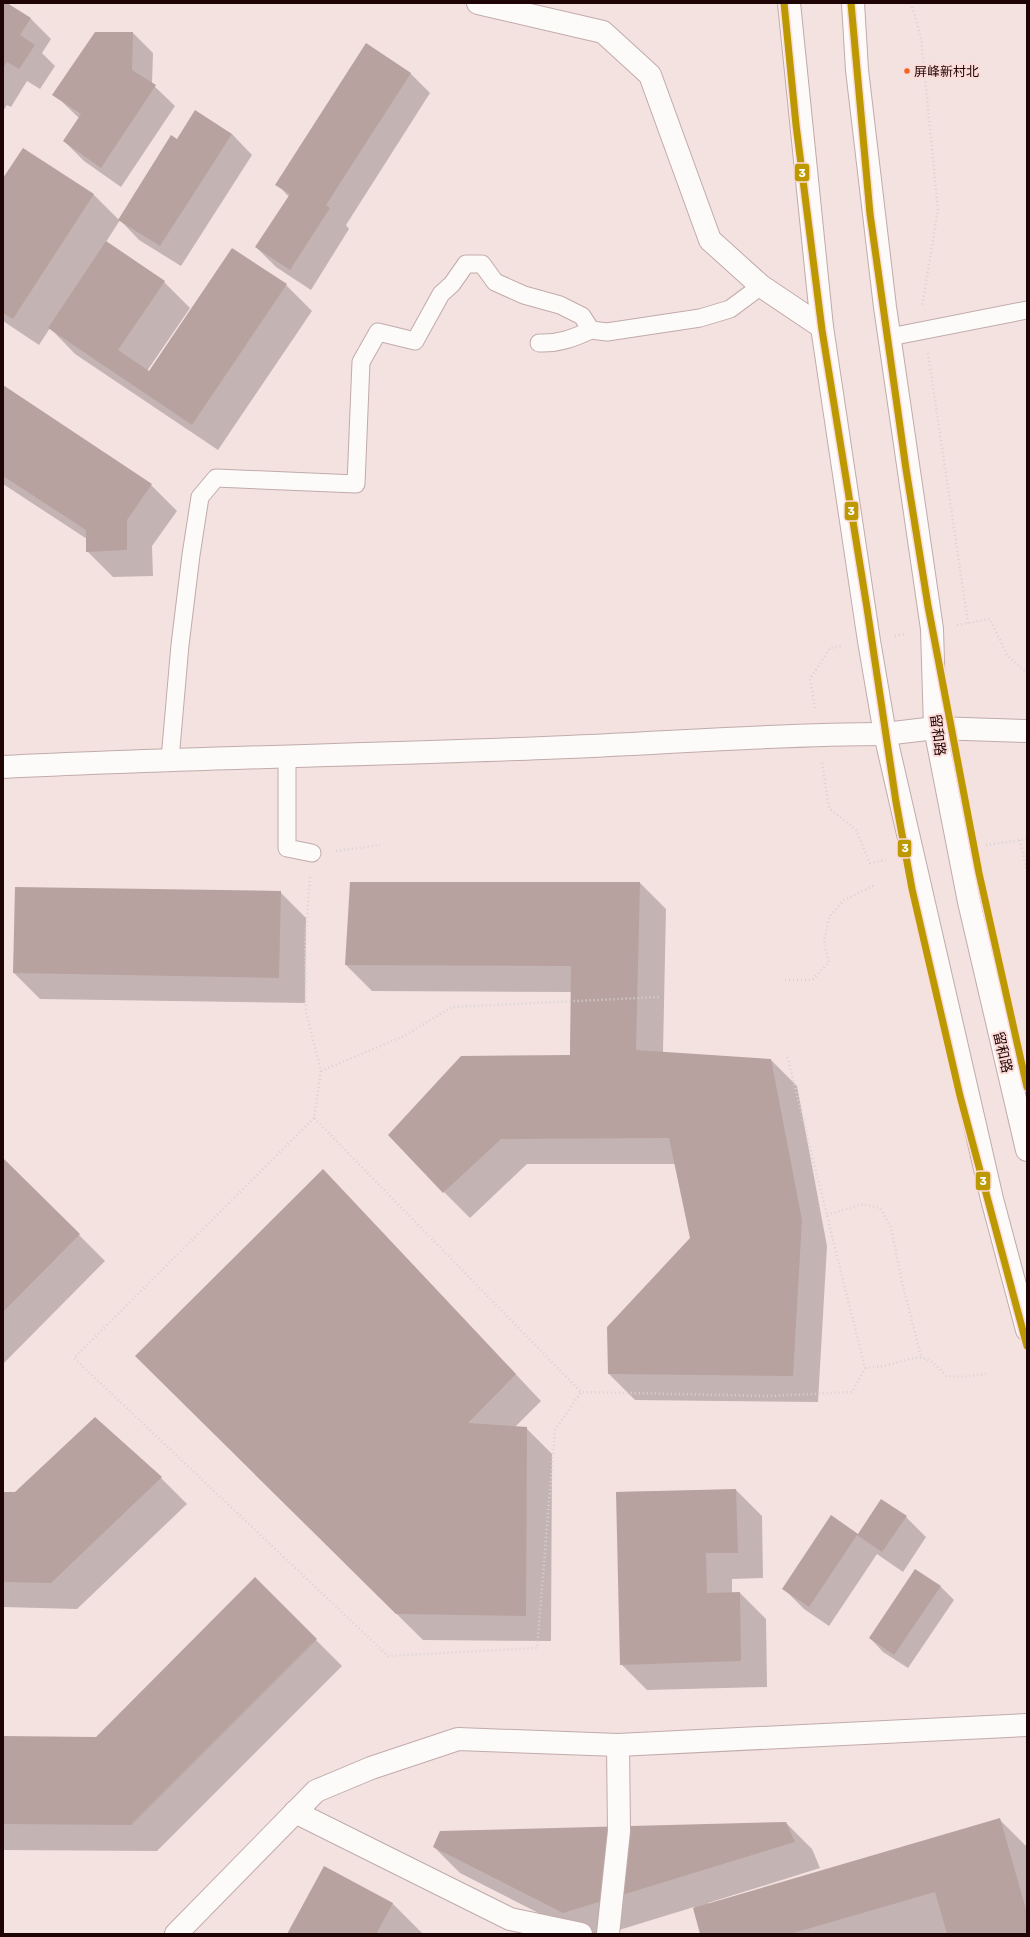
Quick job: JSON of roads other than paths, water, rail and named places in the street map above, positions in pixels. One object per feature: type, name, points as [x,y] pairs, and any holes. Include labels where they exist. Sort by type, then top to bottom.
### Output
[{"type":"street","points":[[478,3],[604,32],[650,75],[710,240],[761,286],[822,327]]},
{"type":"street","points":[[789,3],[822,327],[869,641],[885,734],[992,1199],[1027,1330]]},
{"type":"street","name":"留和路","points":[[853,3],[857,70],[890,338],[932,629],[935,728],[969,902],[1027,1150]]},
{"type":"street","points":[[3,767],[170,759],[545,748],[818,734],[885,734],[935,728],[1027,731]]},
{"type":"street","points":[[176,1934],[316,1791],[371,1768],[458,1739],[618,1745],[1027,1725]]},
{"type":"street","points":[[608,1934],[619,1831],[618,1745]]},
{"type":"street","points":[[295,1812],[510,1919],[581,1934]]},
{"type":"lane","points":[[170,759],[180,645],[200,497],[216,478],[356,484],[361,362],[378,332],[415,341],[441,294],[452,284],[466,264],[482,264],[495,282],[524,295],[560,305],[582,316],[591,330]]},
{"type":"lane","points":[[539,343],[551,344],[573,339],[591,330],[607,332],[700,318],[730,309],[761,286]]},
{"type":"lane","points":[[890,338],[1027,310]]},
{"type":"lane","points":[[287,756],[288,848],[312,853]]},
{"type":"place","name":"屏峰新村北","points":[[907,71]]}]
